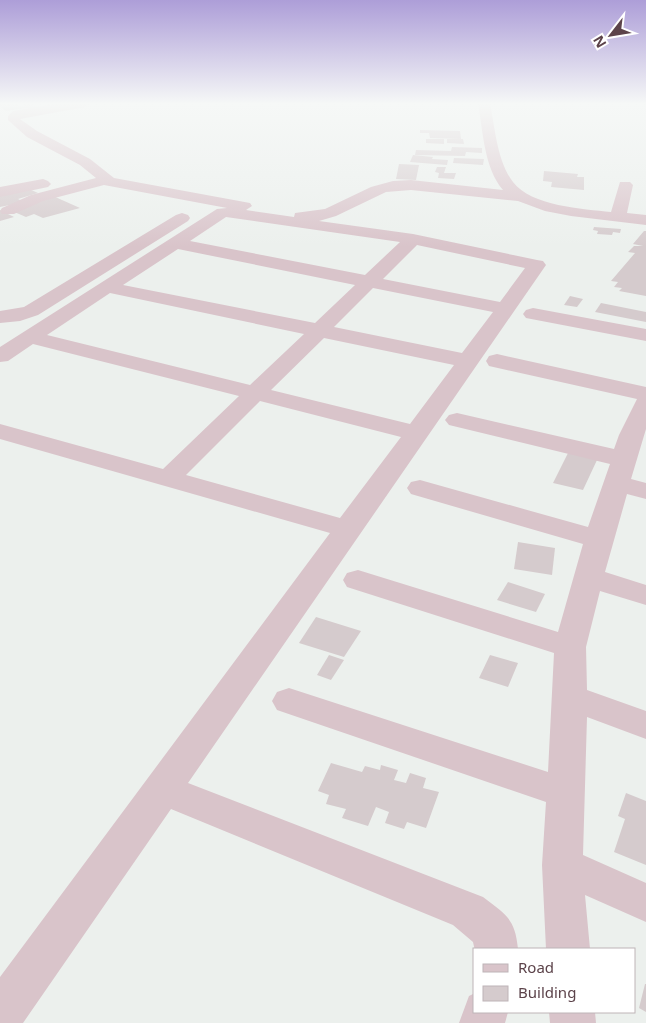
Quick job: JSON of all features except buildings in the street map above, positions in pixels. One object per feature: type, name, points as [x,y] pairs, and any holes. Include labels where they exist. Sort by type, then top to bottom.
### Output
[{"type":"street","points":[[65,151],[116,184],[308,217],[326,215],[378,189],[394,185],[411,185],[519,196],[538,204],[560,209],[646,220]]},
{"type":"street","points":[[494,151],[498,169],[508,186],[519,196]]},
{"type":"street","points":[[0,192],[102,175]]},
{"type":"street","points":[[8,211],[36,198],[102,175]]},
{"type":"street","points":[[0,179],[24,188]]},
{"type":"street","points":[[618,217],[625,185]]},
{"type":"street","points":[[0,317],[20,315],[31,311],[211,200]]},
{"type":"street","points":[[0,356],[223,212],[413,239],[537,265],[0,1016]]},
{"type":"street","points":[[168,478],[413,239]]},
{"type":"street","points":[[175,243],[505,309]]},
{"type":"street","points":[[107,287],[468,361]]},
{"type":"street","points":[[533,314],[646,335]]},
{"type":"street","points":[[30,337],[416,433]]},
{"type":"street","points":[[498,361],[644,408],[629,478],[598,539],[570,647],[570,697],[562,865],[568,948]]},
{"type":"street","points":[[457,420],[629,478]]},
{"type":"street","points":[[0,432],[348,529]]},
{"type":"street","points":[[420,488],[598,539]]},
{"type":"street","points":[[588,577],[646,595]]},
{"type":"street","points":[[358,580],[570,647]]},
{"type":"street","points":[[570,697],[646,725]]},
{"type":"street","points":[[289,701],[566,793]]},
{"type":"street","points":[[162,789],[468,911],[494,932],[496,948]]},
{"type":"street","points":[[562,865],[646,903]]}]
